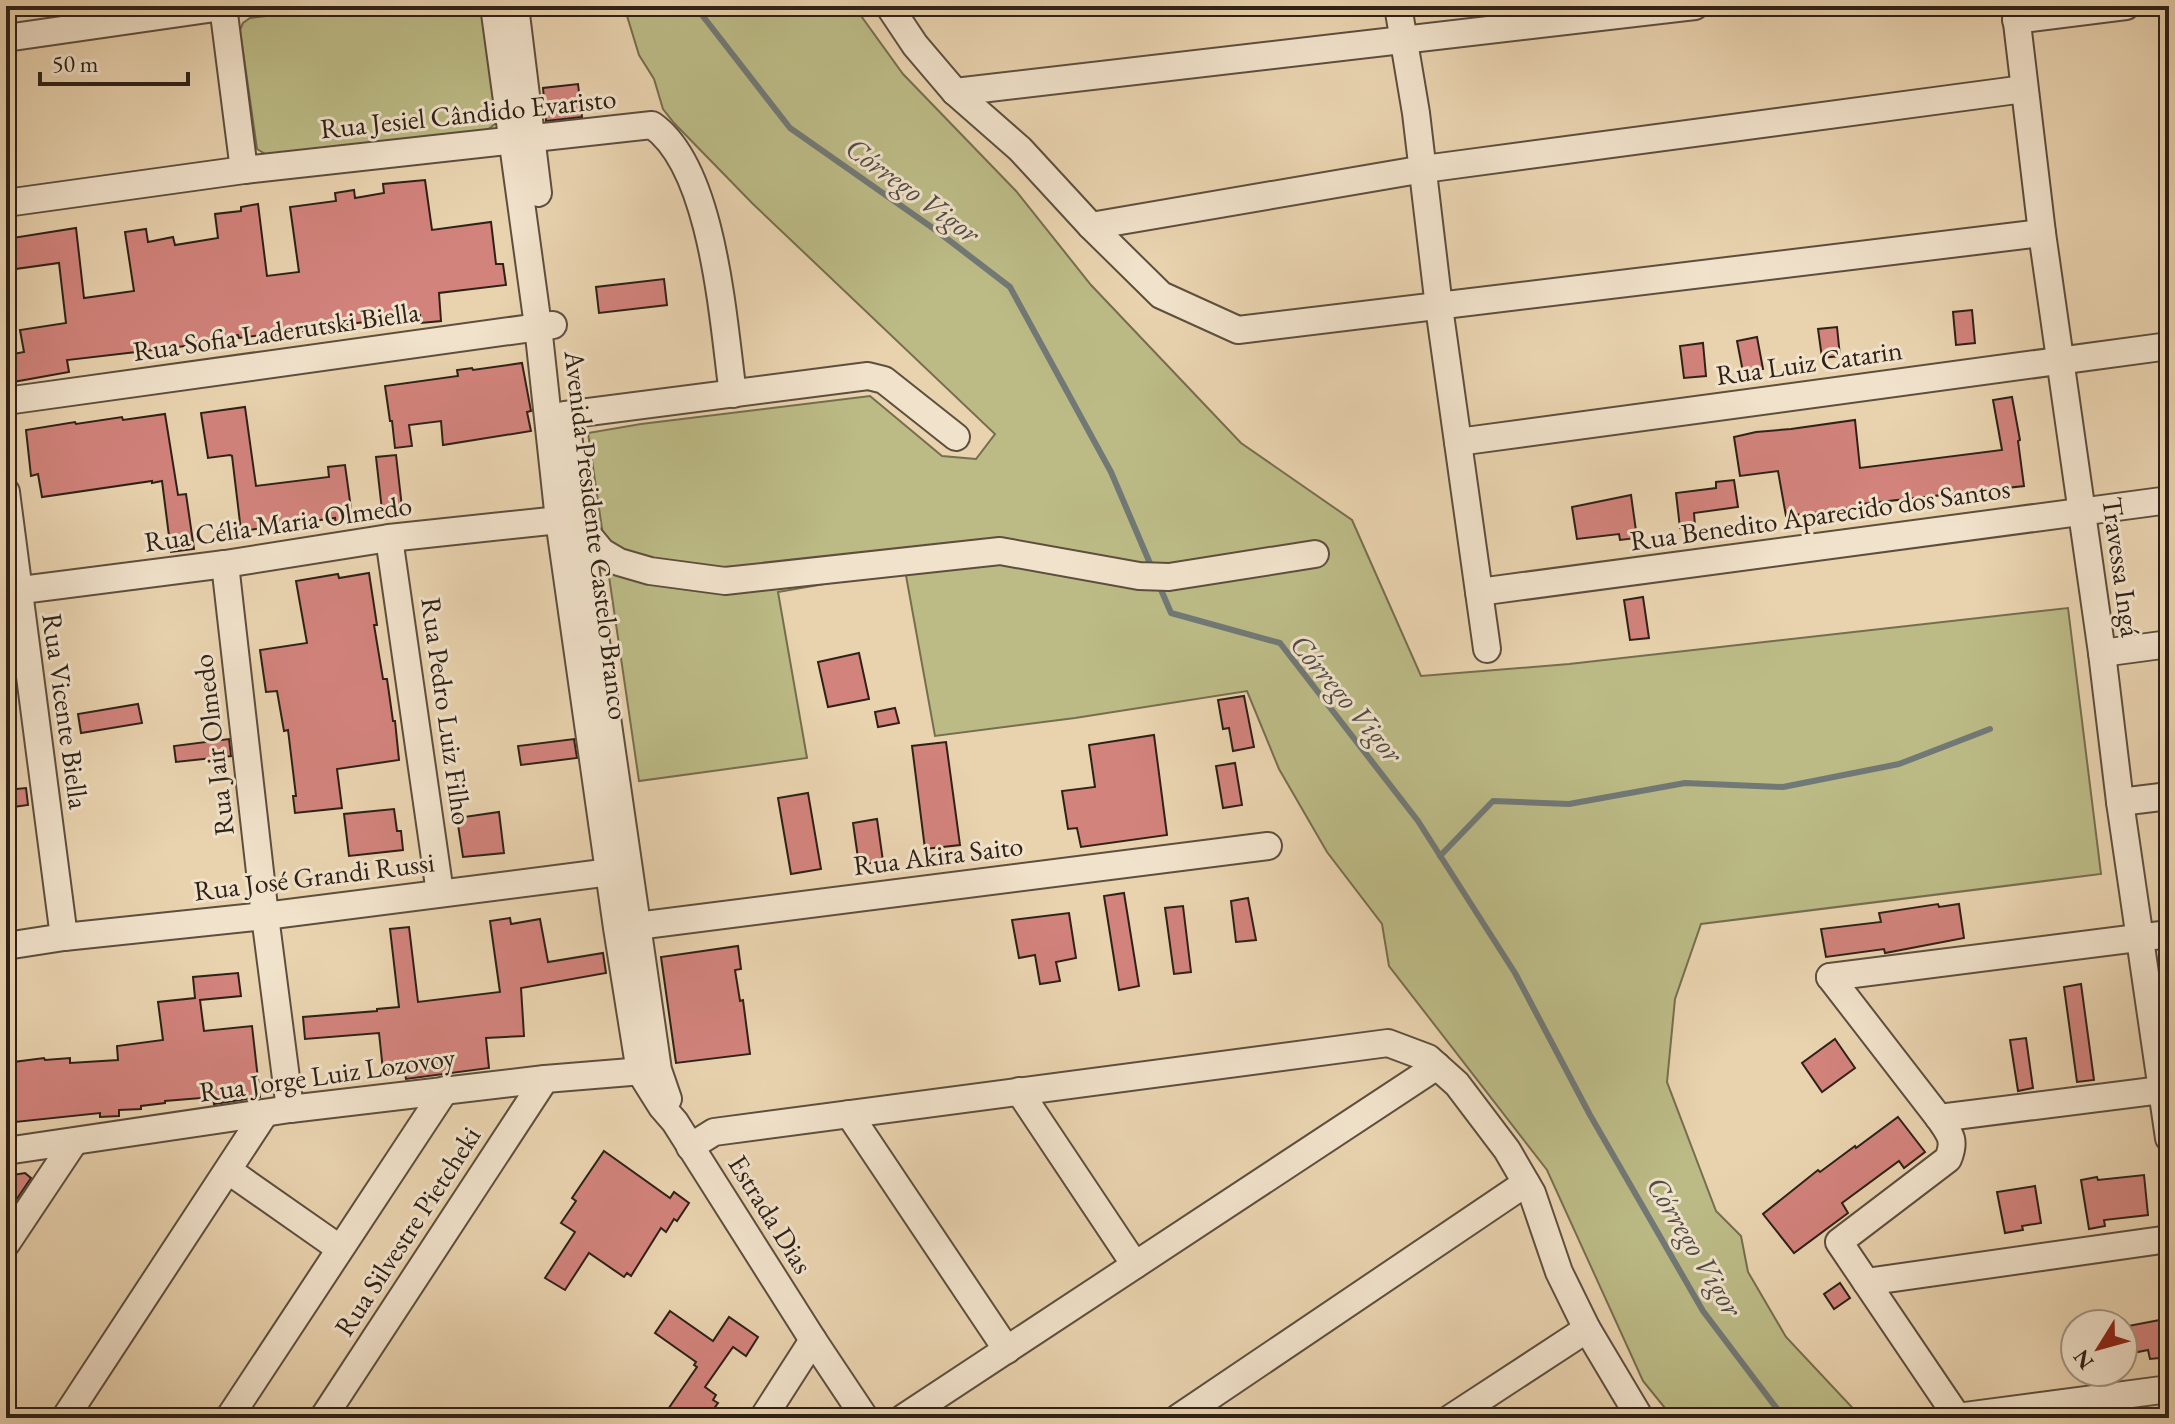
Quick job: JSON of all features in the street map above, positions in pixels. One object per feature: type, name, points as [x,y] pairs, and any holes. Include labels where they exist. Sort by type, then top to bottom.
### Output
[{"type":"street","points":[[6,38],[225,6],[244,170]]},
{"type":"street","name":"Avenida Presidente Castelo Branco","points":[[494,6],[522,138]]},
{"type":"street","name":"Avenida Presidente Castelo Branco","points":[[515,6],[522,138],[569,522],[649,1071]]},
{"type":"street","points":[[889,6],[915,45],[955,92],[1020,149],[1091,226],[1161,295],[1238,330],[2042,233]]},
{"type":"street","points":[[1398,6],[1424,169],[1439,307],[1487,649]]},
{"type":"street","points":[[955,92],[1695,6]]},
{"type":"street","points":[[2016,13],[2126,6]]},
{"type":"street","name":"Travessa Ingá","points":[[2016,13],[2042,233],[2102,653],[2120,802],[2166,1089],[2169,1138]]},
{"type":"street","points":[[1091,226],[1424,169],[2024,89]]},
{"type":"street","name":"Rua Jesiel Cândido Evaristo","points":[[6,203],[244,170],[652,125],[677,150],[705,212],[715,261],[733,394]]},
{"type":"street","name":"Avenida Presidente Castelo Branco","points":[[546,326],[565,415],[569,522]]},
{"type":"street","name":"Rua Sofia Laderutski Biella","points":[[6,401],[546,326]]},
{"type":"street","name":"Rua Luiz Catarin","points":[[1458,442],[2169,346]]},
{"type":"street","points":[[565,415],[868,376],[884,380],[956,437]]},
{"type":"street","name":"Rua Vicente Biella","points":[[6,492],[12,591],[64,937]]},
{"type":"street","name":"Rua Benedito Aparecido dos Santos","points":[[1479,592],[2169,500]]},
{"type":"street","points":[[569,522],[602,552],[619,562],[650,571],[725,581],[1000,551],[1139,576],[1169,577],[1315,554]]},
{"type":"street","name":"Rua Célia Maria Olmedo","points":[[12,591],[225,564],[389,538],[569,522]]},
{"type":"street","name":"Rua Pedro Luiz Filho","points":[[389,538],[440,893]]},
{"type":"street","name":"Rua Jair Olmedo","points":[[225,564],[265,916],[278,1111]]},
{"type":"street","points":[[2102,653],[2169,644]]},
{"type":"street","points":[[2120,802],[2169,796]]},
{"type":"street","name":"Rua Akira Saito","points":[[628,927],[1268,846]]},
{"type":"street","name":"Rua José Grandi Russi","points":[[6,946],[620,871]]},
{"type":"street","points":[[2169,934],[1830,977],[1951,1136],[1953,1147],[1948,1159],[1839,1242],[1957,1417],[2169,1389]]},
{"type":"street","points":[[690,1147],[714,1132],[1388,1043],[1428,1058],[1437,1066],[1457,1084],[1507,1150],[1532,1193],[1559,1272],[1587,1329],[1640,1418]]},
{"type":"street","points":[[903,1418],[1437,1066]]},
{"type":"street","name":"Rua Jorge Luiz Lozovoy","points":[[6,1151],[445,1090],[649,1071]]},
{"type":"street","name":"Estrada Dias","points":[[649,1071],[690,1147],[813,1340]]},
{"type":"street","name":"Rua Silvestre Pietcheki","points":[[323,1418],[545,1079]]},
{"type":"street","points":[[1939,1118],[2166,1089]]},
{"type":"street","points":[[229,1418],[445,1090]]},
{"type":"street","points":[[1019,1091],[1135,1265]]},
{"type":"street","points":[[65,1418],[229,1171],[278,1111]]},
{"type":"street","points":[[849,1114],[1007,1350]]},
{"type":"street","points":[[6,1244],[74,1142]]},
{"type":"street","points":[[229,1171],[339,1248]]},
{"type":"street","points":[[1178,1418],[1526,1183]]},
{"type":"street","points":[[1866,1282],[2169,1239]]},
{"type":"street","points":[[1451,1418],[1587,1329]]},
{"type":"street","points":[[763,1418],[813,1340],[865,1418]]},
{"type":"shaded area","points":[[347,6],[481,6],[498,117],[495,124],[486,131],[267,155],[257,149],[240,30],[243,23],[250,18]]},
{"type":"shaded area","points":[[624,6],[856,6],[903,74],[1016,191],[1091,285],[1241,443],[1352,520],[1421,676],[1569,664],[2068,608],[2101,874],[1701,924],[1675,999],[1667,1082],[1716,1211],[1741,1236],[1748,1272],[1786,1337],[1862,1418],[1673,1418],[1643,1381],[1547,1170],[1389,966],[1382,924],[1327,852],[1279,769],[1247,691],[935,736],[905,570],[778,592],[807,758],[639,781],[588,433],[870,396],[942,456],[976,459],[995,434],[753,204],[674,123],[663,109],[654,79],[639,55]]},
{"type":"building","points":[[578,84],[582,117],[546,121],[543,88]]},
{"type":"building","points":[[425,180],[432,230],[491,222],[496,264],[503,264],[506,285],[439,293],[441,321],[421,323],[420,315],[262,337],[239,338],[238,335],[191,342],[192,345],[67,360],[69,372],[13,382],[8,355],[24,352],[20,330],[66,323],[59,263],[8,270],[6,239],[76,228],[84,298],[134,291],[125,232],[146,229],[148,242],[173,237],[175,245],[218,238],[215,214],[241,211],[241,207],[258,204],[267,276],[299,272],[290,207],[336,201],[335,193],[354,190],[355,198],[384,193],[383,184]]},
{"type":"building","points":[[664,279],[667,305],[599,313],[596,287]]},
{"type":"building","points":[[1972,310],[1975,343],[1956,345],[1953,312]]},
{"type":"building","points":[[1837,327],[1840,356],[1822,358],[1818,329]]},
{"type":"building","points":[[1757,337],[1763,369],[1743,372],[1737,341]]},
{"type":"building","points":[[1703,343],[1706,376],[1684,378],[1680,346]]},
{"type":"building","points":[[522,363],[531,411],[527,412],[531,431],[443,445],[441,421],[409,425],[412,446],[395,448],[385,386],[458,376],[457,370]]},
{"type":"building","points":[[2012,397],[2024,486],[1862,504],[1841,510],[1786,516],[1778,471],[1740,476],[1734,437],[1855,420],[1860,468],[2002,450],[1993,400]]},
{"type":"building","points":[[245,407],[256,486],[329,477],[328,467],[345,465],[353,523],[336,525],[335,518],[241,531],[232,456],[208,458],[201,413]]},
{"type":"building","points":[[165,414],[178,495],[186,494],[194,549],[171,552],[162,481],[42,497],[38,474],[31,476],[26,430]]},
{"type":"building","points":[[396,455],[403,516],[383,519],[376,457]]},
{"type":"building","points":[[1734,480],[1738,507],[1694,513],[1695,526],[1680,528],[1676,493],[1716,488],[1716,482]]},
{"type":"building","points":[[1631,495],[1637,538],[1620,540],[1619,534],[1577,539],[1572,507]]},
{"type":"building","points":[[369,573],[377,625],[374,625],[383,679],[387,679],[395,721],[399,760],[337,769],[342,808],[295,813],[293,796],[296,796],[288,730],[284,731],[277,691],[266,692],[260,650],[307,643],[296,581]]},
{"type":"building","points":[[1643,597],[1649,638],[1630,640],[1624,600]]},
{"type":"building","points":[[859,653],[869,699],[828,707],[818,662]]},
{"type":"building","points":[[1244,696],[1254,747],[1233,751],[1229,728],[1223,729],[1218,700]]},
{"type":"building","points":[[138,704],[142,723],[81,733],[78,714]]},
{"type":"building","points":[[895,708],[899,723],[878,727],[875,712]]},
{"type":"building","points":[[1154,735],[1167,835],[1081,847],[1077,828],[1068,829],[1062,791],[1095,787],[1089,745]]},
{"type":"building","points":[[229,739],[231,756],[176,762],[174,746]]},
{"type":"building","points":[[574,739],[577,758],[521,765],[518,746]]},
{"type":"building","points":[[946,742],[960,845],[925,849],[912,746]]},
{"type":"building","points":[[1235,763],[1242,805],[1223,808],[1216,766]]},
{"type":"building","points":[[26,788],[28,805],[6,808],[6,790]]},
{"type":"building","points":[[808,793],[821,869],[791,874],[778,798]]},
{"type":"building","points":[[394,809],[403,850],[349,856],[344,814]]},
{"type":"building","points":[[499,812],[504,853],[463,857],[457,818]]},
{"type":"building","points":[[877,819],[883,861],[859,865],[853,823]]},
{"type":"building","points":[[1124,893],[1139,986],[1119,990],[1104,896]]},
{"type":"building","points":[[1248,898],[1256,940],[1236,942],[1231,901]]},
{"type":"building","points":[[1938,904],[1939,907],[1959,904],[1964,938],[1885,953],[1884,949],[1826,957],[1821,929],[1881,922],[1879,913]]},
{"type":"building","points":[[1183,906],[1191,972],[1174,974],[1165,908]]},
{"type":"building","points":[[1069,913],[1076,958],[1056,962],[1060,981],[1040,984],[1035,955],[1019,958],[1012,920]]},
{"type":"building","points":[[510,918],[511,924],[540,919],[548,962],[603,953],[606,973],[521,988],[524,1036],[486,1038],[489,1068],[406,1079],[404,1067],[383,1070],[379,1033],[305,1039],[303,1017],[399,1007],[390,929],[409,927],[418,1002],[500,992],[490,921]]},
{"type":"building","points":[[738,946],[741,969],[735,970],[740,1001],[743,1000],[750,1054],[676,1063],[661,957]]},
{"type":"building","points":[[238,973],[241,996],[200,1000],[204,1031],[252,1026],[260,1097],[214,1104],[213,1097],[165,1101],[141,1106],[141,1109],[119,1110],[119,1116],[100,1117],[100,1113],[6,1123],[6,1063],[44,1058],[70,1058],[70,1063],[118,1060],[117,1046],[163,1040],[158,1002],[195,998],[193,977]]},
{"type":"building","points":[[2081,984],[2094,1080],[2077,1082],[2064,987]]},
{"type":"building","points":[[2026,1038],[2033,1088],[2018,1091],[2010,1040]]},
{"type":"building","points":[[1835,1039],[1855,1068],[1822,1092],[1802,1063]]},
{"type":"building","points":[[1898,1117],[1925,1152],[1904,1168],[1899,1161],[1842,1203],[1848,1213],[1794,1253],[1763,1214],[1818,1170],[1820,1172]]},
{"type":"building","points":[[604,1151],[670,1198],[674,1192],[689,1203],[666,1232],[661,1228],[631,1276],[627,1273],[624,1277],[589,1253],[565,1290],[545,1278],[575,1232],[561,1223],[576,1201],[572,1198]]},
{"type":"building","points":[[25,1173],[31,1178],[6,1215],[6,1176]]},
{"type":"building","points":[[2144,1175],[2148,1215],[2104,1220],[2105,1226],[2089,1229],[2081,1180]]},
{"type":"building","points":[[2035,1186],[2041,1223],[2005,1233],[1997,1192]]},
{"type":"building","points":[[1840,1283],[1850,1298],[1834,1309],[1824,1294]]},
{"type":"building","points":[[670,1311],[713,1341],[729,1317],[758,1337],[746,1356],[733,1347],[705,1387],[716,1395],[713,1400],[718,1403],[707,1418],[662,1418],[697,1367],[694,1365],[696,1362],[655,1333]]},
{"type":"building","points":[[2165,1319],[2169,1357],[2150,1359],[2148,1350],[2139,1352],[2139,1324]]},
{"type":"waterway","name":"Córrego Vigor","points":[[695,6],[790,128],[937,231],[1010,287],[1111,472],[1152,568]]},
{"type":"waterway","name":"Córrego Vigor","points":[[1159,585],[1171,613],[1280,643],[1418,821],[1515,973],[1590,1115],[1703,1311],[1784,1418]]},
{"type":"waterway","points":[[1440,856],[1493,801],[1569,804],[1685,783],[1783,787],[1899,764],[1990,729]]}]
